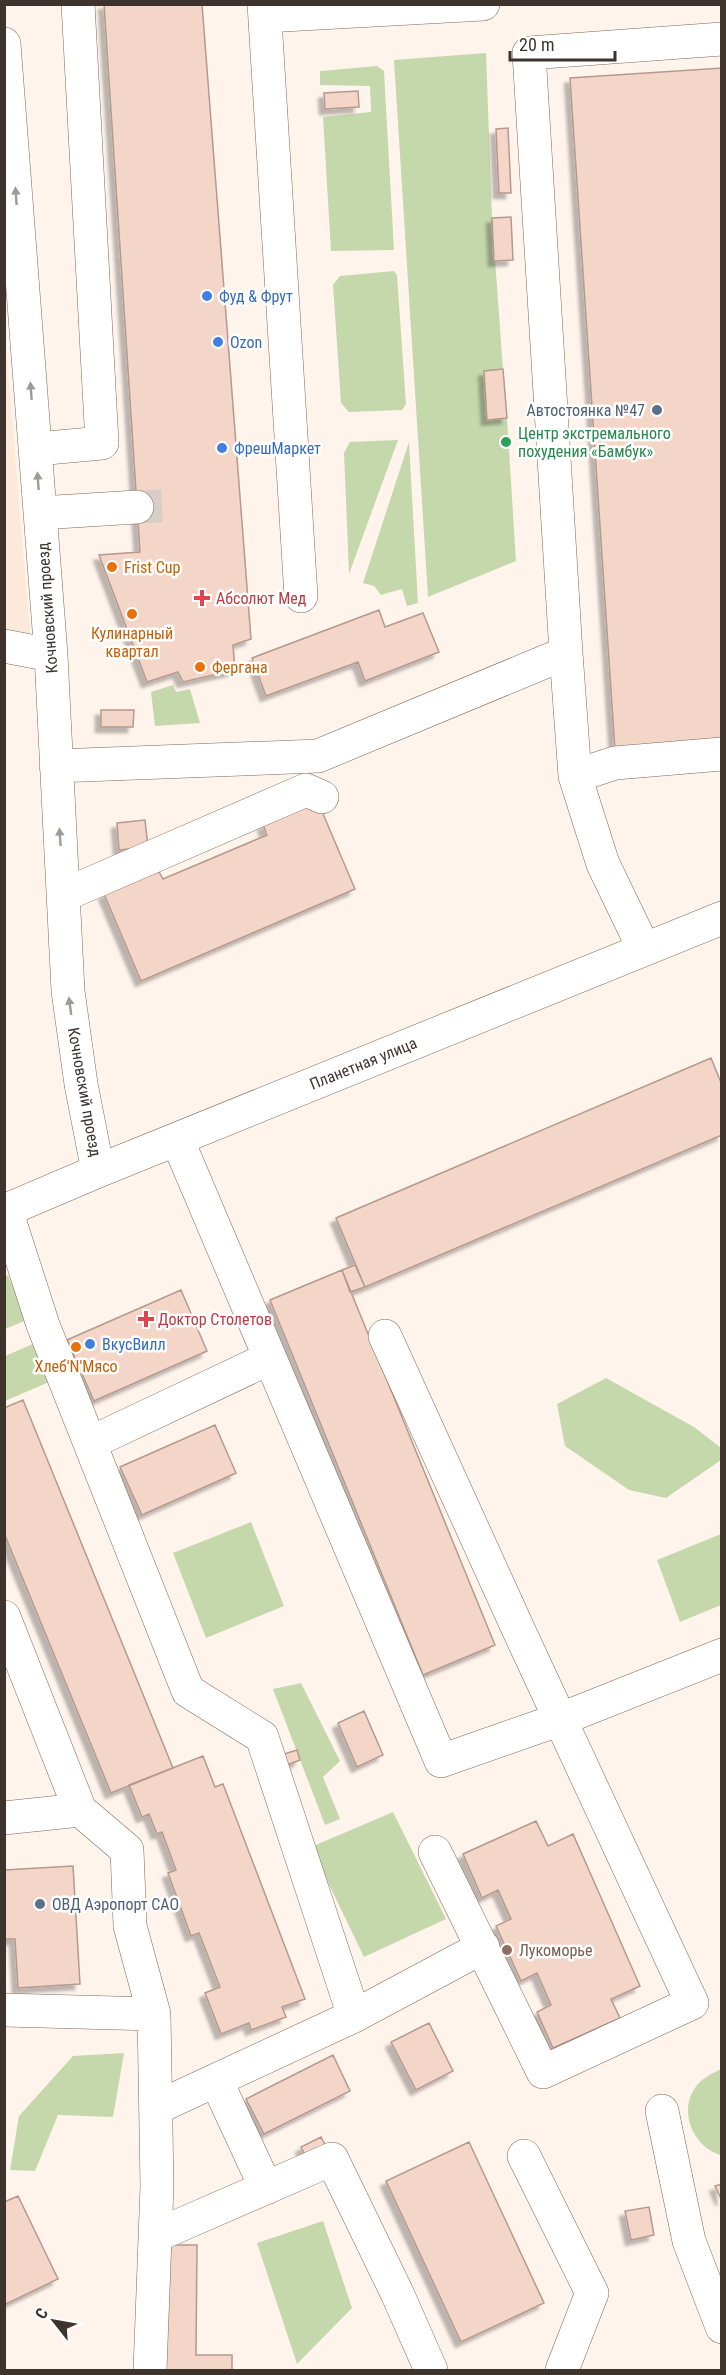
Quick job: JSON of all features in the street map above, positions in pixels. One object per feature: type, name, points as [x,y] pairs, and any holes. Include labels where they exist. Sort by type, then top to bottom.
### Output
[{"type":"street","points":[[36,449],[102,443],[78,4]]},
{"type":"street","points":[[301,596],[265,10],[483,4]]},
{"type":"street","points":[[644,949],[603,864],[575,776],[529,53],[722,39]]},
{"type":"street","name":"Кочновский проезд","points":[[4,44],[8,125],[51,655],[68,991],[81,1084],[98,1171]]},
{"type":"street","points":[[40,513],[137,507]]},
{"type":"street","points":[[4,646],[51,655]]},
{"type":"street","points":[[56,766],[318,756],[566,652]]},
{"type":"street","points":[[575,776],[615,762],[722,754]]},
{"type":"street","points":[[64,895],[306,790],[322,797]]},
{"type":"street","name":"Планетная улица","points":[[5,1211],[98,1171],[722,918]]},
{"type":"street","points":[[177,1139],[441,1761],[561,1719],[722,1654]]},
{"type":"street","points":[[5,1211],[43,1324],[188,1691],[262,1737],[354,2016]]},
{"type":"street","points":[[385,1336],[692,2003],[543,2072],[435,1852]]},
{"type":"street","points":[[90,1443],[270,1358]]},
{"type":"street","points":[[4,1617],[80,1810],[127,1850],[130,1926],[154,2014],[155,2236],[150,2370]]},
{"type":"street","points":[[4,1818],[80,1810]]},
{"type":"street","points":[[156,2108],[354,2016],[483,1947]]},
{"type":"street","points":[[4,2010],[154,2014]]},
{"type":"street","points":[[216,2080],[266,2188]]},
{"type":"street","points":[[662,2110],[689,2241],[722,2327]]},
{"type":"street","points":[[524,2156],[592,2293],[562,2370]]},
{"type":"street","points":[[155,2236],[332,2159],[398,2293],[431,2370]]},
{"type":"shaded area","points":[[4,324],[30,633],[5,634]]},
{"type":"green space","points":[[486,53],[492,218],[503,369],[484,371],[487,419],[507,418],[516,561],[428,597],[394,60]]},
{"type":"green space","points":[[377,66],[384,71],[394,250],[331,251],[323,117],[371,112],[370,86],[320,85],[320,71]]},
{"type":"green space","points":[[394,271],[397,275],[406,404],[402,410],[349,412],[341,403],[333,285],[340,276]]},
{"type":"green space","points":[[398,440],[349,574],[344,453],[350,442]]},
{"type":"green space","points":[[409,442],[418,603],[407,606],[402,589],[381,595],[374,586],[363,583]]},
{"type":"green space","points":[[173,685],[176,692],[190,689],[200,723],[155,726],[151,692]]},
{"type":"green space","points":[[8,1275],[27,1320],[5,1329],[5,1277]]},
{"type":"green space","points":[[33,1344],[49,1382],[5,1401],[5,1356]]},
{"type":"green space","points":[[606,1378],[694,1427],[721,1448],[721,1460],[666,1498],[629,1490],[565,1446],[557,1404]]},
{"type":"green space","points":[[251,1522],[284,1606],[206,1638],[173,1553]]},
{"type":"green space","points":[[721,1534],[721,1605],[680,1622],[657,1560]]},
{"type":"green space","points":[[301,1683],[340,1761],[323,1777],[340,1819],[325,1825],[273,1689]]},
{"type":"green space","points":[[393,1812],[446,1919],[364,1957],[311,1847]]},
{"type":"green space","points":[[124,2053],[113,2117],[58,2115],[35,2171],[10,2170],[19,2116],[73,2056]]},
{"type":"green space","points":[[721,2069],[721,2155],[711,2151],[696,2137],[688,2108],[690,2097],[697,2085]]},
{"type":"green space","points":[[323,2221],[352,2308],[297,2364],[257,2243]]},
{"type":"building","points":[[104,4],[202,4],[251,639],[233,645],[235,670],[183,682],[178,672],[147,682],[99,555],[140,552]]},
{"type":"building","name":"Автостоянка №47","points":[[722,68],[722,742],[615,750],[570,78]]},
{"type":"building","points":[[358,91],[359,107],[325,109],[324,93]]},
{"type":"building","points":[[508,128],[511,193],[499,193],[496,129]]},
{"type":"building","points":[[511,217],[513,260],[494,261],[492,218]]},
{"type":"building","points":[[503,369],[507,418],[487,420],[484,371]]},
{"type":"building","points":[[379,610],[385,627],[423,613],[439,652],[365,681],[358,662],[266,696],[252,658]]},
{"type":"building","points":[[101,710],[134,710],[133,727],[101,727]]},
{"type":"building","points":[[318,802],[355,889],[141,981],[104,894],[158,870],[163,879],[267,835],[263,825]]},
{"type":"building","points":[[145,820],[148,847],[119,850],[117,823]]},
{"type":"building","points":[[711,1058],[722,1085],[722,1135],[365,1287],[336,1218]]},
{"type":"building","points":[[355,1265],[365,1287],[350,1292],[342,1270]]},
{"type":"building","points":[[342,1270],[495,1645],[423,1675],[270,1300]]},
{"type":"building","points":[[181,1290],[207,1351],[94,1401],[67,1340]]},
{"type":"building","points":[[23,1400],[173,1768],[111,1793],[4,1533],[4,1408]]},
{"type":"building","points":[[215,1425],[236,1473],[142,1515],[120,1467]]},
{"type":"building","points":[[364,1711],[383,1755],[357,1767],[338,1723]]},
{"type":"building","points":[[297,1750],[300,1760],[285,1766],[281,1755]]},
{"type":"building","points":[[203,1756],[215,1787],[223,1784],[305,1999],[282,2007],[286,2017],[251,2030],[249,2023],[221,2034],[205,1993],[220,1987],[199,1933],[191,1936],[168,1873],[176,1870],[162,1832],[157,1834],[149,1814],[142,1817],[129,1785]]},
{"type":"building","points":[[536,1821],[548,1846],[573,1834],[640,1986],[611,1999],[620,2018],[553,2048],[537,2012],[551,2005],[537,1973],[521,1981],[496,1926],[511,1919],[498,1890],[482,1898],[463,1854]]},
{"type":"building","name":"ОВД Аэропорт САО","points":[[73,1866],[80,1984],[18,1988],[15,1939],[4,1939],[4,1870]]},
{"type":"building","points":[[429,2023],[453,2071],[416,2090],[391,2042]]},
{"type":"building","points":[[333,2055],[350,2091],[264,2134],[246,2099]]},
{"type":"building","points":[[321,2137],[328,2150],[307,2159],[301,2147]]},
{"type":"building","points":[[469,2142],[544,2303],[461,2342],[386,2181]]},
{"type":"building","points":[[722,2184],[722,2201],[715,2186]]},
{"type":"building","points":[[18,2196],[58,2279],[4,2305],[4,2202]]},
{"type":"building","points":[[649,2207],[654,2235],[631,2240],[625,2211]]},
{"type":"building","points":[[168,2245],[197,2245],[196,2355],[232,2355],[232,2370],[166,2370]]},
{"type":"tunnel","points":[[137,507],[162,506]]},
{"type":"place","name":"Фуд & Фрут","points":[[207,296]]},
{"type":"place","name":"Ozon","points":[[218,342]]},
{"type":"place","name":"Автостоянка №47","points":[[657,410]]},
{"type":"place","name":"Центр экстремального похудения «Бамбук»","points":[[506,442]]},
{"type":"place","name":"ФрешМаркет","points":[[222,448]]},
{"type":"place","name":"Frist Cup","points":[[112,567]]},
{"type":"place","name":"Абсолют Мед","points":[[202,598]]},
{"type":"place","name":"Кулинарный квартал","points":[[132,614]]},
{"type":"place","name":"Фергана","points":[[200,667]]},
{"type":"place","name":"Доктор Столетов","points":[[146,1319]]},
{"type":"place","name":"ВкусВилл","points":[[90,1344]]},
{"type":"place","name":"Хлеб'N'Мясо","points":[[76,1347]]},
{"type":"place","name":"ОВД Аэропорт САО","points":[[40,1904]]},
{"type":"place","name":"Лукоморье","points":[[507,1950]]}]
